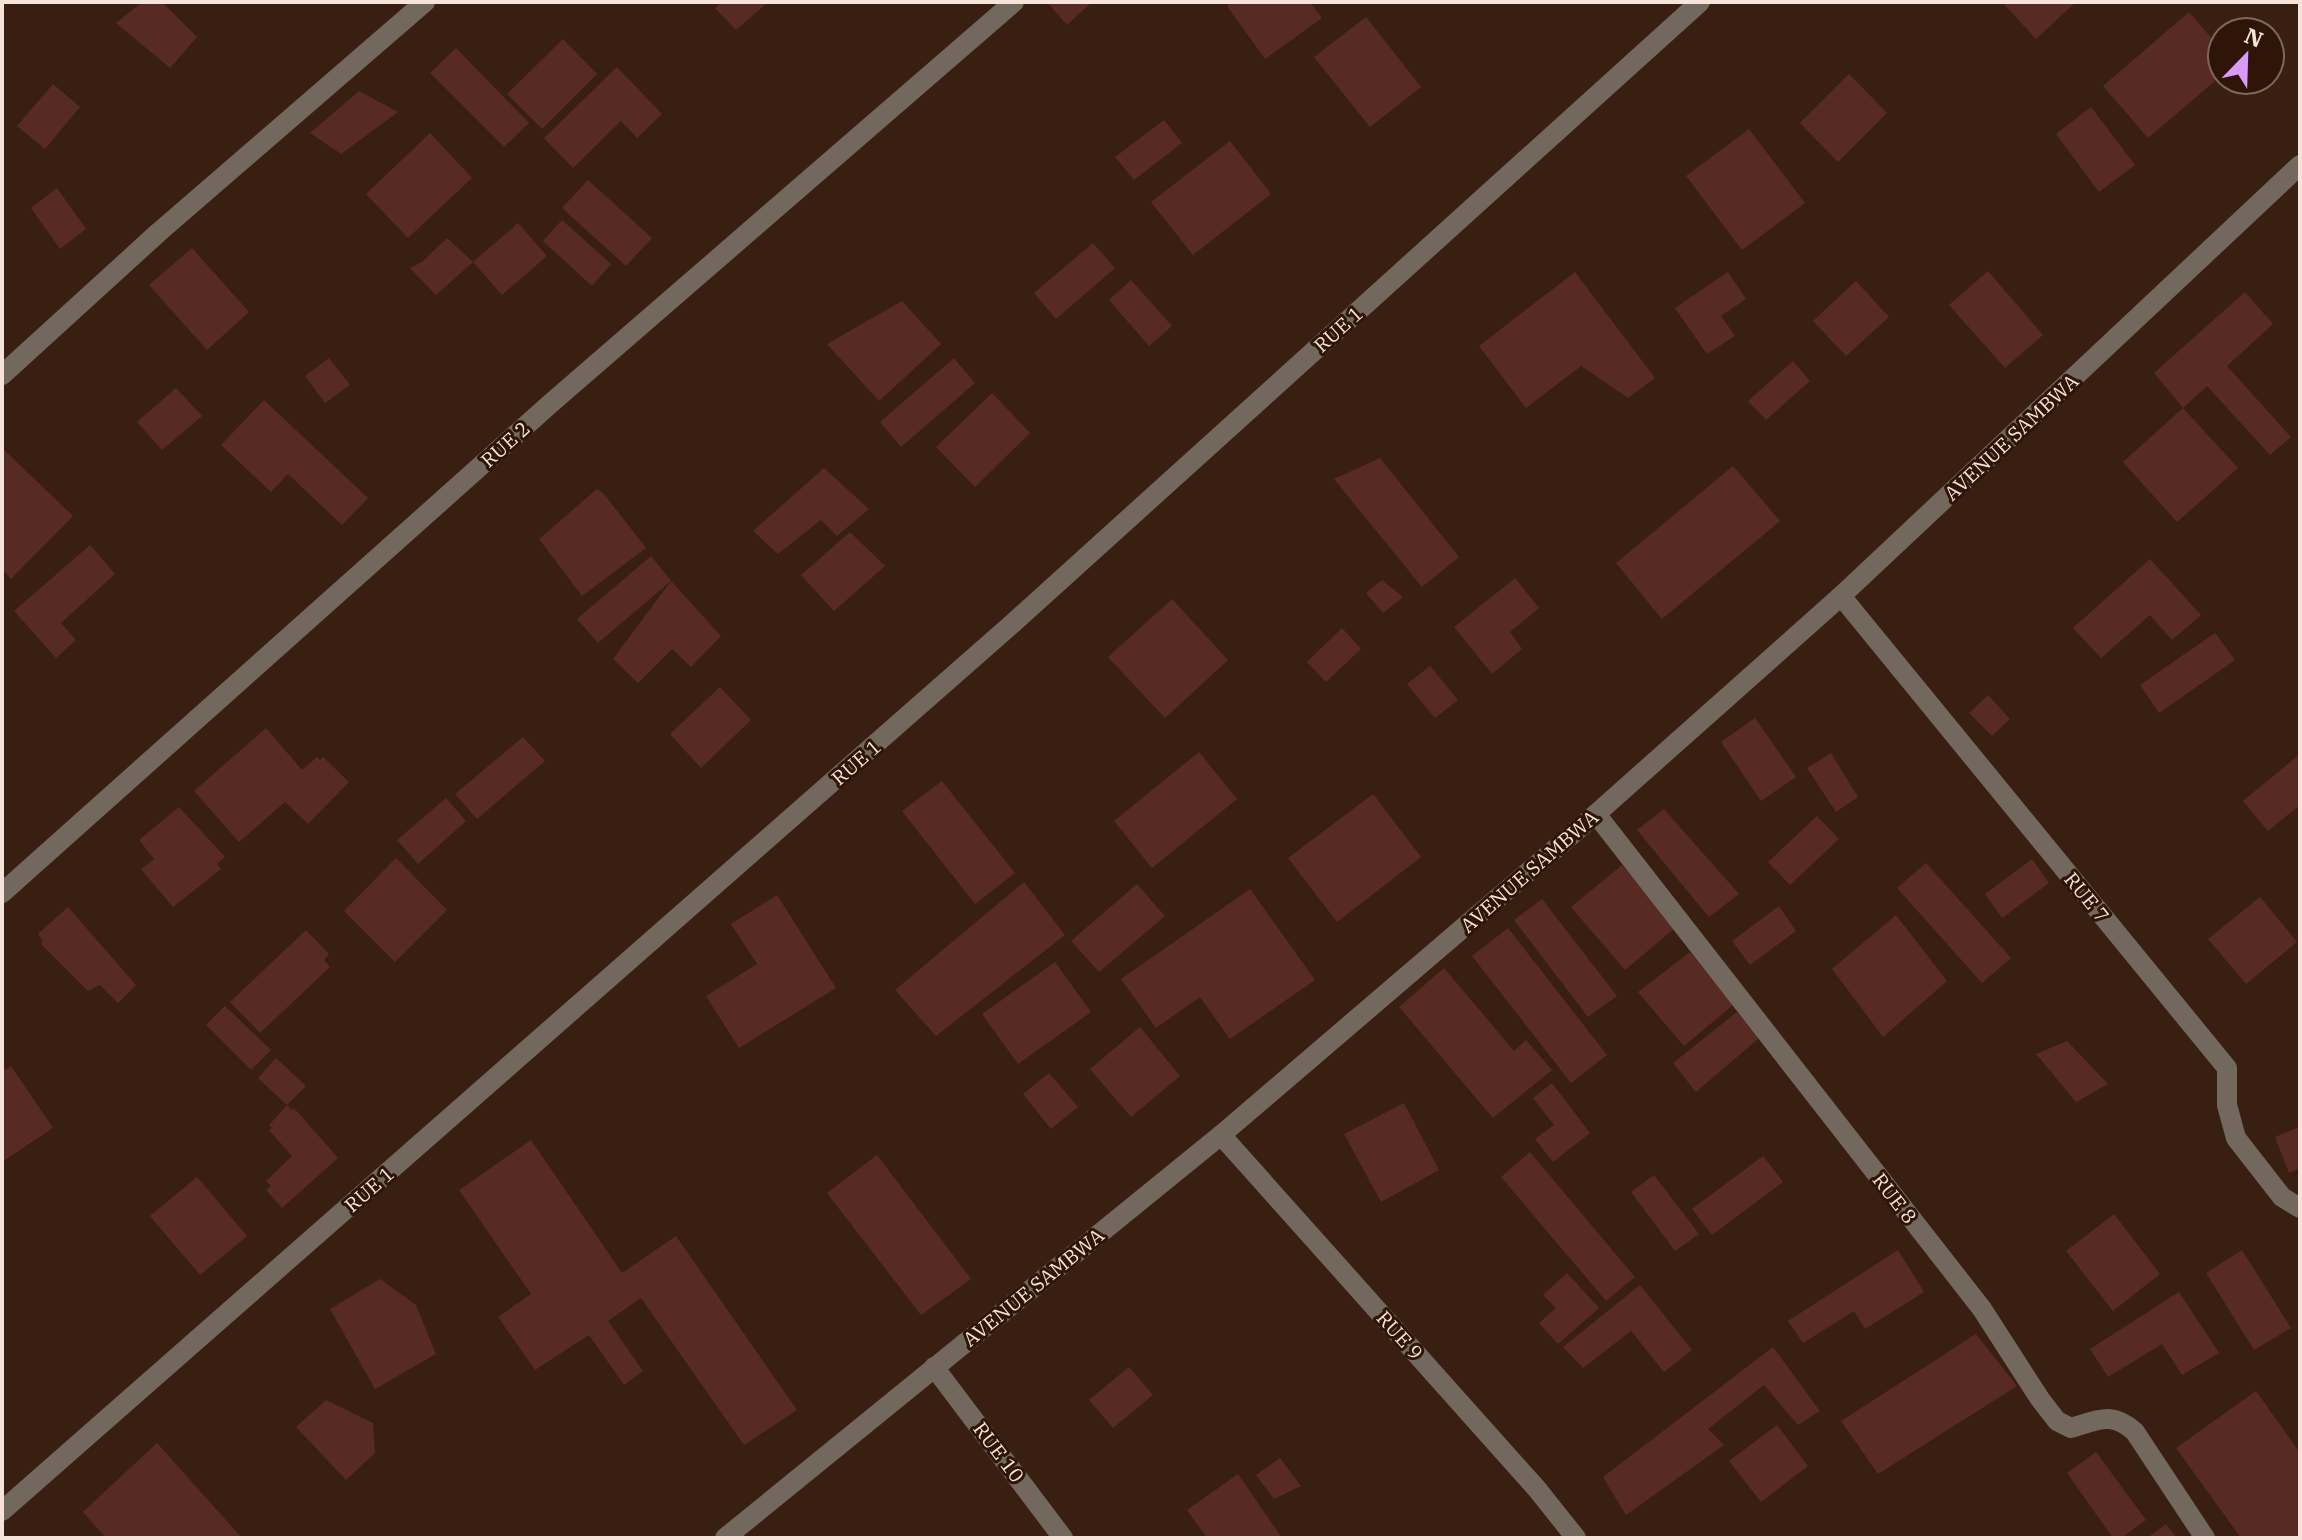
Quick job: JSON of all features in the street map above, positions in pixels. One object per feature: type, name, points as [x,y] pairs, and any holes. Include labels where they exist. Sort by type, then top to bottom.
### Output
[{"type":"street","points":[[2,375],[159,232],[425,2]]},
{"type":"street","name":"RUE 2","points":[[2,893],[550,404],[1014,2]]},
{"type":"street","name":"RUE 1","points":[[2,1511],[1012,624],[1700,2]]},
{"type":"street","name":"AVENUE SAMBWA","points":[[725,1538],[1221,1135],[1596,814],[1841,596],[2296,177]]},
{"type":"street","name":"RUE 7","points":[[1841,596],[2227,1068],[2227,1105],[2236,1138],[2282,1197],[2300,1208]]},
{"type":"street","name":"RUE 8","points":[[1596,814],[1982,1309],[2057,1421],[2071,1428],[2109,1417],[2125,1423],[2135,1432],[2205,1538]]},
{"type":"street","name":"RUE 9","points":[[1221,1135],[1537,1489],[1576,1538]]},
{"type":"street","name":"RUE 10","points":[[934,1367],[1063,1538]]},
{"type":"building","points":[[142,2],[162,2],[197,37],[170,68],[116,23]]},
{"type":"building","points":[[722,2],[768,2],[736,30],[715,8]]},
{"type":"building","points":[[1047,2],[1092,2],[1067,25]]},
{"type":"building","points":[[1232,2],[1310,2],[1322,18],[1265,59],[1227,6]]},
{"type":"building","points":[[2002,2],[2076,2],[2036,39]]},
{"type":"building","points":[[2189,12],[2206,32],[2206,89],[2148,138],[2103,86]]},
{"type":"building","points":[[1366,17],[1421,87],[1370,127],[1314,57]]},
{"type":"building","points":[[563,39],[597,74],[542,129],[507,94]]},
{"type":"building","points":[[456,48],[529,123],[504,147],[430,73]]},
{"type":"building","points":[[617,67],[662,114],[637,138],[621,121],[573,168],[544,138]]},
{"type":"building","points":[[1849,74],[1887,113],[1838,162],[1800,123]]},
{"type":"building","points":[[53,84],[80,107],[45,149],[17,126]]},
{"type":"building","points":[[359,91],[398,112],[341,154],[310,133]]},
{"type":"building","points":[[2091,107],[2135,165],[2099,192],[2056,134]]},
{"type":"building","points":[[1164,120],[1182,143],[1134,180],[1115,157]]},
{"type":"building","points":[[1749,129],[1805,203],[1742,250],[1686,176]]},
{"type":"building","points":[[430,133],[472,178],[408,238],[366,194]]},
{"type":"building","points":[[1230,141],[1271,194],[1193,255],[1151,202]]},
{"type":"building","points":[[588,180],[652,238],[626,266],[562,208]]},
{"type":"building","points":[[57,188],[86,229],[60,249],[31,208]]},
{"type":"building","points":[[562,220],[611,264],[592,286],[543,241]]},
{"type":"building","points":[[518,223],[547,256],[502,295],[473,262]]},
{"type":"building","points":[[447,238],[473,262],[436,295],[410,268],[422,262]]},
{"type":"building","points":[[1093,243],[1115,268],[1056,319],[1034,293]]},
{"type":"building","points":[[192,248],[249,312],[207,350],[149,285]]},
{"type":"building","points":[[1988,271],[2043,335],[2005,368],[1949,305]]},
{"type":"building","points":[[1575,272],[1655,378],[1628,398],[1581,366],[1526,408],[1479,346]]},
{"type":"building","points":[[1728,272],[1746,299],[1721,316],[1735,336],[1707,354],[1675,308]]},
{"type":"building","points":[[1131,280],[1172,326],[1149,346],[1109,300]]},
{"type":"building","points":[[1856,281],[1889,317],[1846,356],[1813,321]]},
{"type":"building","points":[[2245,292],[2273,324],[2227,366],[2291,437],[2270,455],[2207,386],[2183,408],[2154,373]]},
{"type":"building","points":[[902,301],[941,344],[879,401],[827,344]]},
{"type":"building","points":[[329,358],[350,385],[325,403],[305,376]]},
{"type":"building","points":[[954,358],[975,383],[901,447],[880,422]]},
{"type":"building","points":[[1793,361],[1810,381],[1766,420],[1748,401]]},
{"type":"building","points":[[176,388],[202,416],[162,450],[137,422]]},
{"type":"building","points":[[992,393],[1030,433],[975,487],[936,447]]},
{"type":"building","points":[[264,400],[368,498],[342,525],[288,474],[271,492],[221,445]]},
{"type":"building","points":[[2183,408],[2238,468],[2177,522],[2123,462]]},
{"type":"building","points":[[2,448],[73,516],[11,579],[2,569]]},
{"type":"building","points":[[1380,458],[1459,557],[1422,587],[1334,479]]},
{"type":"building","points":[[1733,466],[1780,521],[1662,619],[1616,563]]},
{"type":"building","points":[[824,468],[869,509],[837,536],[821,520],[778,554],[753,531]]},
{"type":"building","points":[[597,489],[646,548],[582,596],[539,539]]},
{"type":"building","points":[[850,532],[885,566],[834,611],[801,575]]},
{"type":"building","points":[[90,545],[115,574],[61,623],[76,640],[56,658],[14,611]]},
{"type":"building","points":[[651,556],[671,581],[598,643],[577,619]]},
{"type":"building","points":[[2150,559],[2201,615],[2172,640],[2150,615],[2101,658],[2073,628]]},
{"type":"building","points":[[1515,578],[1539,608],[1510,632],[1522,649],[1492,674],[1454,627]]},
{"type":"building","points":[[1382,580],[1403,597],[1383,613],[1366,593]]},
{"type":"building","points":[[671,581],[721,636],[691,667],[672,649],[638,683],[613,659]]},
{"type":"building","points":[[1172,599],[1228,660],[1165,718],[1108,657]]},
{"type":"building","points":[[1342,628],[1361,649],[1326,682],[1307,662]]},
{"type":"building","points":[[2215,633],[2235,660],[2159,713],[2140,685]]},
{"type":"building","points":[[1430,666],[1458,700],[1435,718],[1407,684]]},
{"type":"building","points":[[720,687],[751,720],[701,768],[670,734]]},
{"type":"building","points":[[1988,695],[2010,719],[1992,736],[1969,713]]},
{"type":"building","points":[[1755,718],[1796,777],[1761,801],[1721,742]]},
{"type":"building","points":[[266,728],[302,770],[317,757],[320,760],[323,757],[349,782],[308,824],[285,802],[239,842],[194,791]]},
{"type":"building","points":[[523,737],[545,761],[477,819],[455,794]]},
{"type":"building","points":[[1199,752],[1237,799],[1152,868],[1114,821]]},
{"type":"building","points":[[1831,753],[1858,797],[1836,812],[1807,768]]},
{"type":"building","points":[[2300,754],[2300,805],[2268,831],[2243,801]]},
{"type":"building","points":[[942,781],[1015,873],[975,904],[902,811]]},
{"type":"building","points":[[1373,794],[1421,857],[1337,922],[1288,858]]},
{"type":"building","points":[[446,798],[466,821],[418,864],[397,840]]},
{"type":"building","points":[[179,807],[225,857],[217,864],[221,869],[173,907],[141,869],[154,859],[139,840]]},
{"type":"building","points":[[1664,809],[1739,894],[1709,917],[1637,830]]},
{"type":"building","points":[[1817,816],[1839,839],[1790,885],[1768,862]]},
{"type":"building","points":[[396,858],[447,910],[395,962],[344,911]]},
{"type":"building","points":[[2032,859],[2049,883],[2002,918],[1985,894]]},
{"type":"building","points":[[1926,863],[2011,958],[1982,983],[1897,888]]},
{"type":"building","points":[[1622,865],[1676,927],[1625,970],[1571,907]]},
{"type":"building","points":[[1024,882],[1065,935],[936,1036],[895,990]]},
{"type":"building","points":[[1137,884],[1165,916],[1099,972],[1071,941]]},
{"type":"building","points":[[1250,889],[1315,980],[1230,1039],[1200,997],[1156,1028],[1121,979]]},
{"type":"building","points":[[777,895],[836,988],[739,1048],[706,996],[757,964],[731,924]]},
{"type":"building","points":[[2260,897],[2297,942],[2246,984],[2208,939]]},
{"type":"building","points":[[1542,899],[1617,996],[1588,1017],[1514,920]]},
{"type":"building","points":[[1779,906],[1796,931],[1750,965],[1732,941]]},
{"type":"building","points":[[68,907],[136,985],[118,1003],[100,985],[88,991],[41,944],[43,941],[38,934]]},
{"type":"building","points":[[1896,915],[1947,981],[1883,1037],[1832,969]]},
{"type":"building","points":[[1508,928],[1607,1055],[1571,1083],[1472,956]]},
{"type":"building","points":[[306,930],[329,954],[324,960],[330,967],[260,1033],[230,1002]]},
{"type":"building","points":[[1690,952],[1733,1005],[1684,1046],[1638,992]]},
{"type":"building","points":[[1055,962],[1091,1012],[1018,1064],[982,1014]]},
{"type":"building","points":[[1444,968],[1514,1051],[1526,1040],[1552,1070],[1493,1118],[1399,1007]]},
{"type":"building","points":[[225,1006],[271,1050],[251,1070],[206,1025]]},
{"type":"building","points":[[1737,1012],[1759,1038],[1696,1092],[1673,1063]]},
{"type":"building","points":[[1140,1027],[1180,1076],[1131,1117],[1090,1069]]},
{"type":"building","points":[[2067,1041],[2108,1084],[2076,1102],[2036,1054]]},
{"type":"building","points":[[276,1058],[306,1086],[287,1105],[258,1078]]},
{"type":"building","points":[[11,1066],[53,1128],[2,1162],[2,1072]]},
{"type":"building","points":[[1049,1073],[1078,1107],[1051,1129],[1023,1094]]},
{"type":"building","points":[[1552,1083],[1590,1133],[1553,1162],[1535,1139],[1554,1125],[1533,1098]]},
{"type":"building","points":[[1404,1103],[1439,1170],[1381,1202],[1344,1134]]},
{"type":"building","points":[[287,1105],[292,1110],[294,1108],[338,1158],[282,1208],[266,1190],[271,1186],[266,1181],[292,1156],[269,1130],[272,1128],[269,1125]]},
{"type":"building","points":[[2300,1127],[2300,1168],[2289,1173],[2275,1137]]},
{"type":"building","points":[[531,1140],[622,1273],[676,1236],[797,1410],[744,1445],[641,1298],[608,1321],[643,1371],[624,1385],[589,1335],[535,1370],[498,1317],[531,1294],[459,1190]]},
{"type":"building","points":[[1530,1152],[1635,1277],[1606,1301],[1501,1177]]},
{"type":"building","points":[[877,1155],[971,1279],[921,1315],[827,1193]]},
{"type":"building","points":[[1763,1156],[1783,1182],[1712,1235],[1692,1209]]},
{"type":"building","points":[[1654,1175],[1699,1234],[1675,1251],[1631,1192]]},
{"type":"building","points":[[197,1177],[247,1236],[200,1275],[150,1216]]},
{"type":"building","points":[[2114,1214],[2160,1274],[2113,1311],[2066,1251]]},
{"type":"building","points":[[1898,1250],[1924,1292],[1865,1329],[1854,1311],[1803,1343],[1788,1321]]},
{"type":"building","points":[[2242,1250],[2291,1328],[2254,1350],[2206,1273]]},
{"type":"building","points":[[1567,1273],[1599,1308],[1558,1344],[1539,1323],[1556,1308],[1543,1295]]},
{"type":"building","points":[[380,1279],[416,1305],[436,1354],[375,1389],[330,1309]]},
{"type":"building","points":[[1640,1285],[1692,1350],[1664,1372],[1631,1331],[1583,1368],[1563,1347]]},
{"type":"building","points":[[2179,1292],[2219,1353],[2182,1375],[2162,1344],[2108,1377],[2090,1349]]},
{"type":"building","points":[[1976,1334],[2017,1386],[1878,1474],[1841,1421]]},
{"type":"building","points":[[1773,1347],[1820,1411],[1798,1425],[1764,1385],[1708,1429],[1724,1445],[1626,1515],[1603,1477]]},
{"type":"building","points":[[1129,1367],[1153,1395],[1113,1428],[1089,1400]]},
{"type":"building","points":[[2256,1391],[2300,1453],[2298,1538],[2241,1538],[2176,1448]]},
{"type":"building","points":[[326,1400],[373,1423],[375,1453],[346,1480],[296,1427]]},
{"type":"building","points":[[1777,1425],[1808,1466],[1761,1502],[1729,1461]]},
{"type":"building","points":[[157,1443],[242,1538],[106,1538],[83,1512]]},
{"type":"building","points":[[2096,1452],[2146,1520],[2121,1538],[2113,1538],[2067,1473]]},
{"type":"building","points":[[1280,1458],[1301,1486],[1274,1499],[1256,1475]]},
{"type":"building","points":[[1238,1474],[1282,1538],[1207,1538],[1187,1510]]},
{"type":"building","points":[[2166,1524],[2177,1538],[2147,1538]]}]
